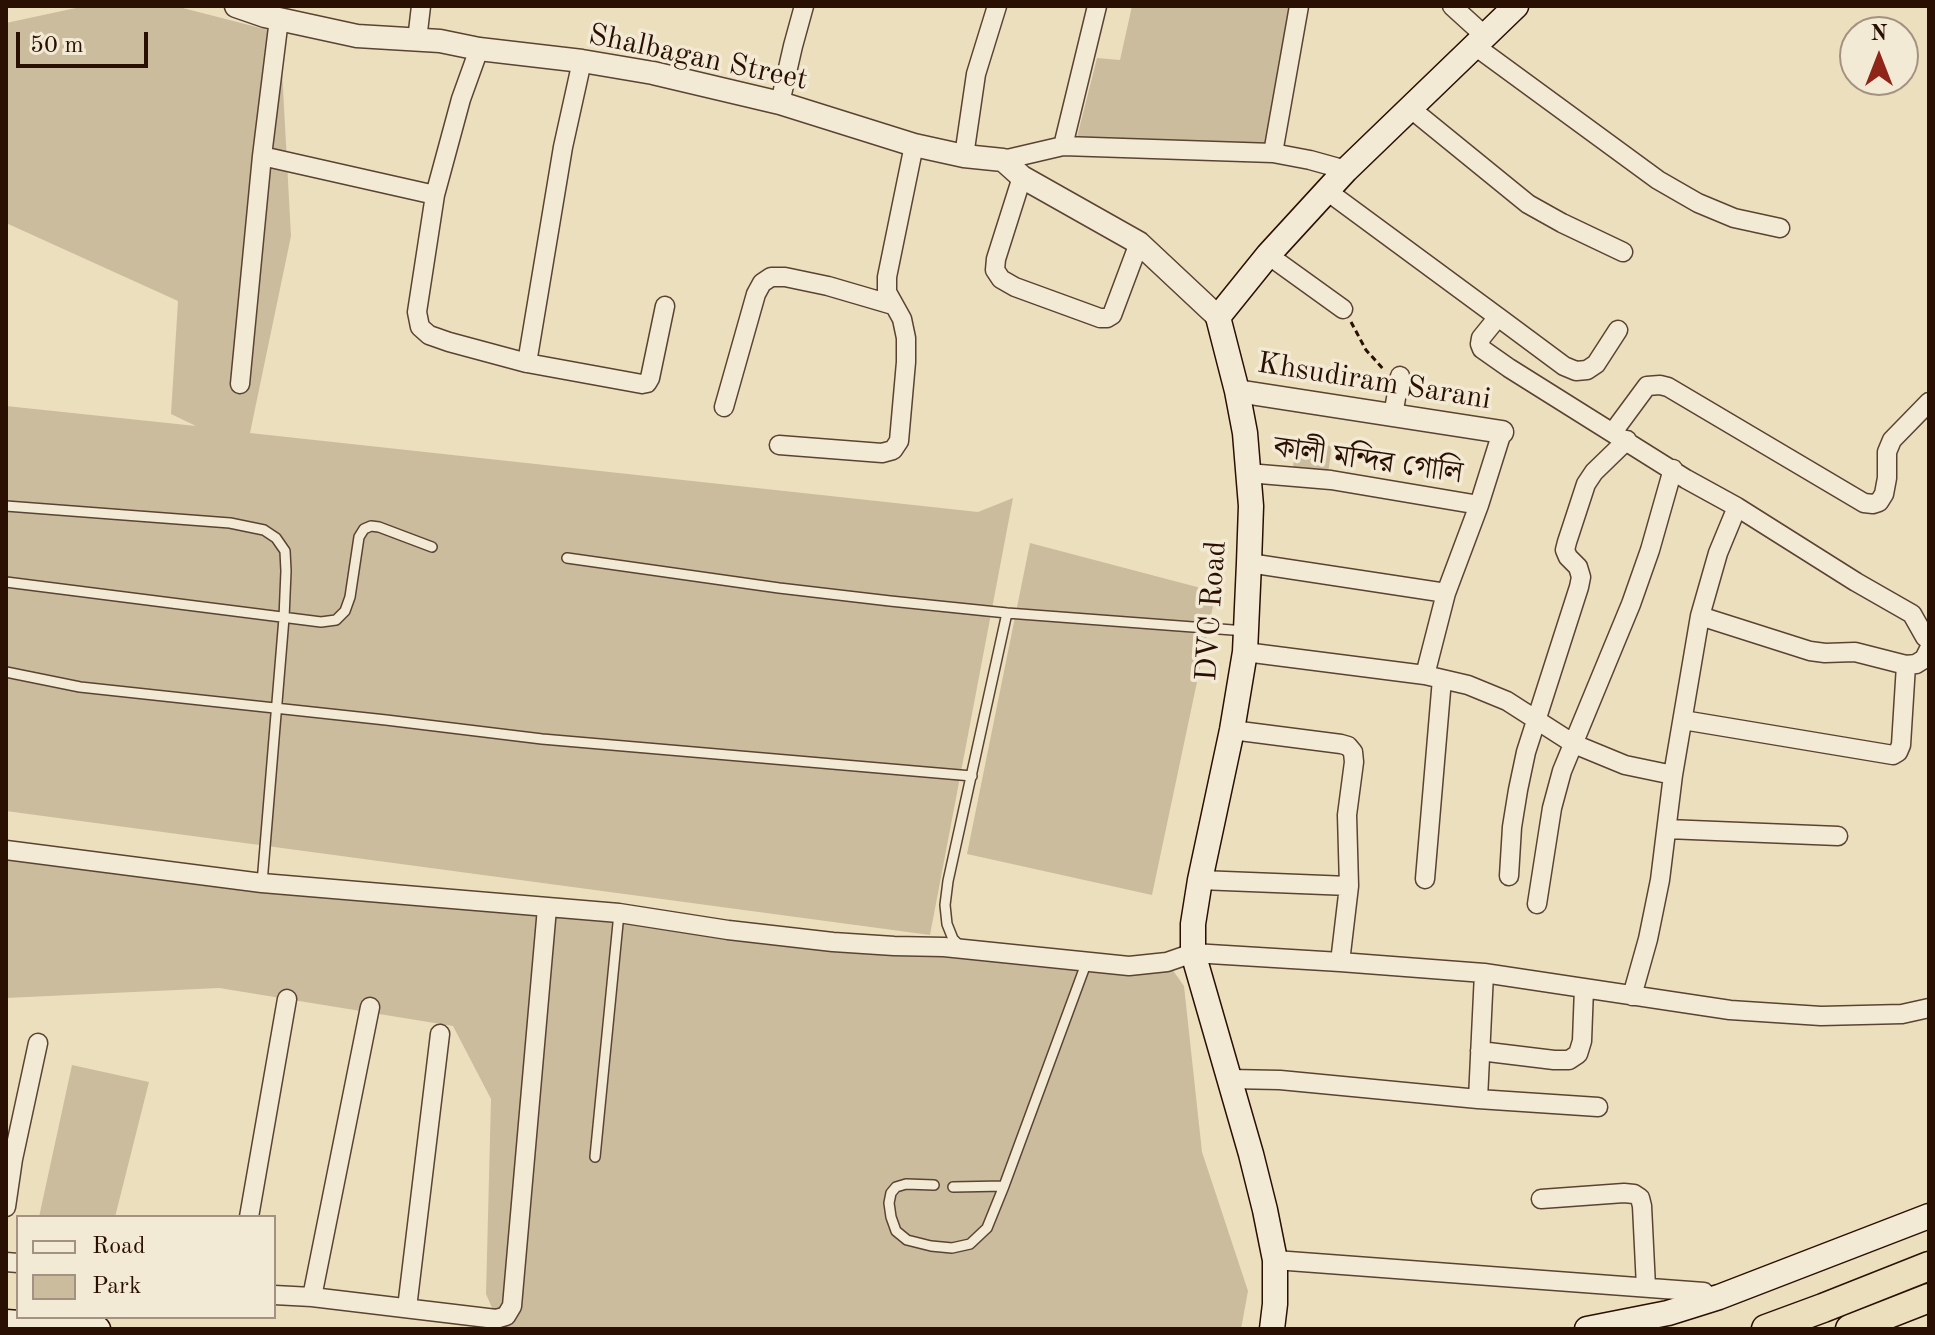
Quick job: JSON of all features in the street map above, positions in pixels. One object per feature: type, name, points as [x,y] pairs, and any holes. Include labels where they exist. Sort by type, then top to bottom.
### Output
[{"type":"highway","points":[[1766,1329],[1929,1266]]},
{"type":"highway","points":[[1850,1329],[1929,1298]]},
{"type":"main road","points":[[1218,317],[1268,255],[1346,170],[1516,6]]},
{"type":"main road","name":"DVC Road","points":[[1218,317],[1245,433],[1251,506],[1249,563],[1245,642],[1232,730],[1200,880],[1193,924],[1193,953],[1258,1182],[1275,1260],[1272,1329]]},
{"type":"main road","points":[[1587,1329],[1668,1313],[1719,1297],[1929,1216]]},
{"type":"main road","points":[[6,1322],[98,1329]]},
{"type":"street","name":"Shalbagan Street","points":[[236,6],[357,36],[440,41],[653,73],[780,103],[914,145],[964,156],[1003,160]]},
{"type":"street","points":[[417,40],[421,6]]},
{"type":"street","points":[[780,103],[804,6]]},
{"type":"street","points":[[964,156],[976,74],[997,6]]},
{"type":"street","points":[[1063,146],[1097,6]]},
{"type":"street","points":[[1273,153],[1299,6]]},
{"type":"street","points":[[1452,6],[1480,41],[1658,180],[1698,203],[1734,218],[1780,228]]},
{"type":"street","points":[[240,384],[262,156],[268,14]]},
{"type":"street","points":[[479,49],[461,99],[435,195],[417,312],[420,327],[429,335],[449,342],[527,363],[642,384],[650,378],[665,306]]},
{"type":"street","points":[[527,363],[563,147],[582,61]]},
{"type":"street","points":[[1410,108],[1528,204],[1623,252]]},
{"type":"street","points":[[779,445],[882,453],[893,450],[899,441],[906,338],[902,319],[887,292],[887,277],[914,145]]},
{"type":"street","points":[[1003,160],[1063,146],[1273,153],[1346,170]]},
{"type":"street","points":[[262,156],[435,195]]},
{"type":"street","points":[[1003,160],[1022,177],[1139,243],[1218,317]]},
{"type":"street","points":[[1022,177],[995,270],[1001,279],[1015,287],[1107,318],[1112,315],[1139,243]]},
{"type":"street","points":[[1327,191],[1564,366],[1576,371],[1587,370],[1596,364],[1618,330]]},
{"type":"street","points":[[1268,255],[1343,309]]},
{"type":"street","points":[[724,407],[756,294],[762,283],[771,277],[828,286],[893,305]]},
{"type":"street","points":[[1498,317],[1481,338],[1482,349],[1686,479],[1912,614],[1929,640]]},
{"type":"street","points":[[1393,415],[1400,376]]},
{"type":"street","points":[[1509,876],[1518,790],[1535,719],[1581,577],[1578,567],[1565,550],[1570,531],[1586,484],[1620,436],[1647,386],[1668,387],[1864,503],[1873,504],[1879,502],[1884,494],[1887,452],[1892,440],[1929,402]]},
{"type":"street","name":"Khsudiram Sarani","points":[[1237,391],[1502,432]]},
{"type":"street","points":[[1425,879],[1433,677],[1446,593],[1502,432]]},
{"type":"street","points":[[1537,904],[1552,808],[1562,771],[1631,604],[1673,469]]},
{"type":"street","name":"কালী মন্দির গোলি","points":[[1248,473],[1331,480],[1479,505]]},
{"type":"street","points":[[1632,996],[1648,939],[1700,616],[1718,553],[1737,507]]},
{"type":"street","points":[[1249,563],[1446,593]]},
{"type":"street","points":[[1700,616],[1810,651],[1855,652],[1906,665],[1924,659],[1929,649]]},
{"type":"street","points":[[1245,642],[1468,685],[1507,701],[1574,744],[1625,765],[1673,775]]},
{"type":"street","points":[[1683,720],[1893,755],[1901,745],[1906,665]]},
{"type":"street","points":[[1232,730],[1341,744],[1353,752],[1347,815],[1349,886],[1340,962]]},
{"type":"street","points":[[1667,829],[1838,836]]},
{"type":"street","points":[[6,850],[262,883],[619,913],[833,942],[962,948],[1129,966],[1167,962],[1193,953],[1340,962],[1484,973],[1730,1010],[1821,1016],[1902,1014],[1929,1008]]},
{"type":"street","points":[[1200,880],[1349,886]]},
{"type":"street","points":[[276,1295],[496,1319],[506,1316],[512,1306],[547,908]]},
{"type":"street","points":[[1478,1099],[1484,973]]},
{"type":"street","points":[[1480,1051],[1569,1060],[1578,1054],[1582,1041],[1584,988]]},
{"type":"street","points":[[249,1215],[287,999]]},
{"type":"street","points":[[312,1297],[370,1007]]},
{"type":"street","points":[[407,1308],[440,1034]]},
{"type":"street","points":[[6,1207],[38,1043]]},
{"type":"street","points":[[1230,1079],[1280,1080],[1598,1107]]},
{"type":"street","points":[[1541,1199],[1624,1193],[1640,1198],[1646,1287]]},
{"type":"street","points":[[1275,1260],[1704,1292]]},
{"type":"lane","points":[[6,506],[230,523],[264,530],[276,538],[285,551],[284,618],[262,883]]},
{"type":"lane","points":[[6,582],[321,622],[336,620],[345,611],[359,537],[364,529],[379,527],[432,547]]},
{"type":"lane","points":[[567,558],[779,588],[1245,642]]},
{"type":"lane","points":[[962,948],[953,939],[947,924],[945,905],[948,881],[1007,613]]},
{"type":"lane","points":[[6,672],[80,687],[542,739],[972,776]]},
{"type":"lane","points":[[595,1157],[619,913]]},
{"type":"lane","points":[[934,1185],[906,1184],[896,1187],[891,1193],[889,1203],[896,1231],[907,1240],[931,1246],[952,1248],[970,1244],[987,1228],[1087,961]]},
{"type":"lane","points":[[953,1187],[1004,1186]]},
{"type":"path","points":[[1343,309],[1366,350],[1383,371],[1400,376]]},
{"type":"green space","points":[[85,6],[175,6],[280,33],[291,236],[250,433],[978,512],[1013,498],[930,935],[6,811],[6,406],[196,426],[171,414],[178,301],[6,223],[6,23]]},
{"type":"green space","points":[[1132,6],[1290,6],[1265,145],[1077,137],[1097,58],[1120,60]]},
{"type":"green space","points":[[1296,442],[1332,446],[1327,480],[1292,476]]},
{"type":"green space","points":[[1030,543],[1216,592],[1152,895],[967,854]]},
{"type":"green space","points":[[6,843],[833,948],[1167,962],[1184,986],[1202,1152],[1248,1291],[1241,1329],[501,1329],[486,1294],[491,1099],[453,1026],[219,988],[6,998]]},
{"type":"green space","points":[[72,1065],[149,1082],[116,1215],[39,1215]]}]
